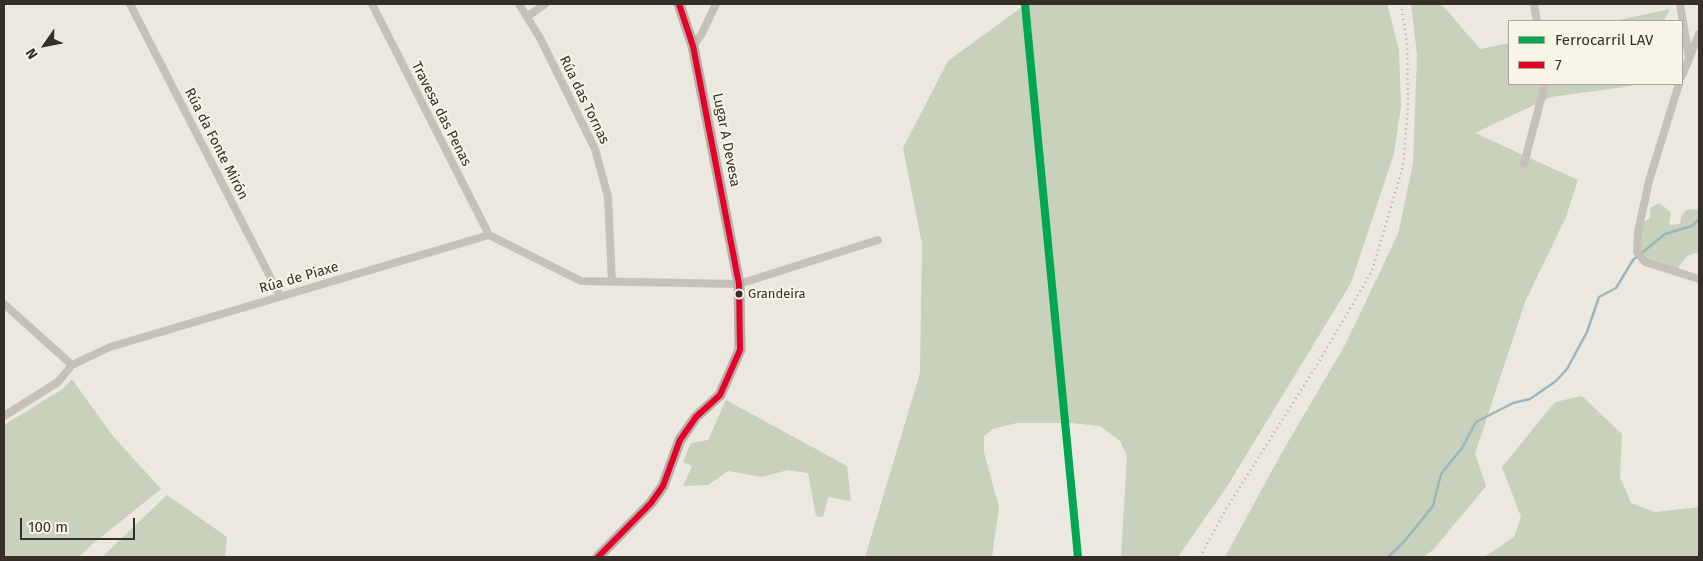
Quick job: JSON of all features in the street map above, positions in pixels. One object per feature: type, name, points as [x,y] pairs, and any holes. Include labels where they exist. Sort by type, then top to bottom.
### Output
[{"type":"street","name":"Rúa da Fonte Mirón","points":[[130,4],[280,296]]},
{"type":"street","name":"Travesa das Penas","points":[[372,4],[489,235]]},
{"type":"street","name":"Rúa das Tornas","points":[[519,4],[528,16],[595,149],[608,197],[612,282]]},
{"type":"street","points":[[528,16],[545,4]]},
{"type":"street","name":"Lugar A Devesa","points":[[598,557],[650,503],[663,486],[680,440],[696,417],[720,394],[740,350],[739,284],[693,46],[678,4]]},
{"type":"street","points":[[693,46],[716,4]]},
{"type":"street","points":[[1534,4],[1537,20]]},
{"type":"street","points":[[1680,4],[1683,20]]},
{"type":"street","points":[[1683,22],[1689,58]]},
{"type":"street","points":[[1683,73],[1699,34]]},
{"type":"street","points":[[1524,164],[1545,85]]},
{"type":"street","points":[[1679,85],[1650,181],[1638,232],[1638,252],[1644,262],[1699,279]]},
{"type":"street","name":"Rúa de Piaxe","points":[[4,416],[58,382],[72,365],[110,347],[489,235]]},
{"type":"street","points":[[489,235],[581,281],[739,284],[878,240]]},
{"type":"street","points":[[4,304],[72,365]]},
{"type":"green space","points":[[1026,4],[1387,4],[1399,50],[1401,106],[1394,153],[1351,283],[1228,485],[1178,557],[1121,557],[1127,456],[1120,441],[1100,426],[1071,423],[1017,423],[993,429],[984,436],[984,452],[999,507],[992,557],[865,557],[920,373],[922,244],[903,148],[948,61]]},
{"type":"green space","points":[[1411,4],[1439,4],[1444,7],[1480,49],[1508,43],[1508,85],[1632,85],[1551,97],[1475,133],[1578,180],[1566,217],[1525,302],[1475,454],[1486,486],[1433,550],[1423,557],[1225,557],[1281,454],[1345,345],[1398,234],[1413,164],[1417,55]]},
{"type":"green space","points":[[1670,9],[1664,20],[1619,20]]},
{"type":"green space","points":[[1659,203],[1671,212],[1669,223],[1671,225],[1680,224],[1681,217],[1685,211],[1689,209],[1699,210],[1699,252],[1687,256],[1679,266],[1679,271],[1646,260],[1639,251],[1640,234],[1644,222],[1650,218],[1650,208]]},
{"type":"green space","points":[[72,379],[112,435],[161,489],[79,557],[4,557],[4,425],[63,389]]},
{"type":"green space","points":[[1582,396],[1622,434],[1620,477],[1631,503],[1655,512],[1699,507],[1699,557],[1484,557],[1514,537],[1521,517],[1502,467],[1555,402]]},
{"type":"green space","points":[[726,400],[847,466],[851,501],[828,497],[823,517],[816,516],[808,473],[788,470],[762,477],[728,471],[708,485],[683,486],[692,466],[683,462],[691,443],[708,440]]},
{"type":"green space","points":[[167,495],[227,537],[225,557],[102,557]]},
{"type":"waterway","points":[[1388,557],[1402,544],[1433,506],[1441,474],[1462,448],[1476,422],[1513,403],[1530,399],[1556,381],[1567,369],[1587,332],[1599,297],[1616,288],[1633,260],[1665,234],[1692,226],[1699,219]]},
{"type":"railway","points":[[1200,557],[1226,509],[1317,365],[1372,271],[1403,166],[1408,105],[1407,43],[1401,4]]},
{"type":"rail line","name":"LAV","points":[[1025,4],[1078,557]]},
{"type":"transit line","name":"7","points":[[598,557],[651,503],[663,486],[680,440],[696,417],[720,395],[740,350],[739,284],[693,46],[679,4]]},
{"type":"place","name":"Grandeira","points":[[739,294]]}]
